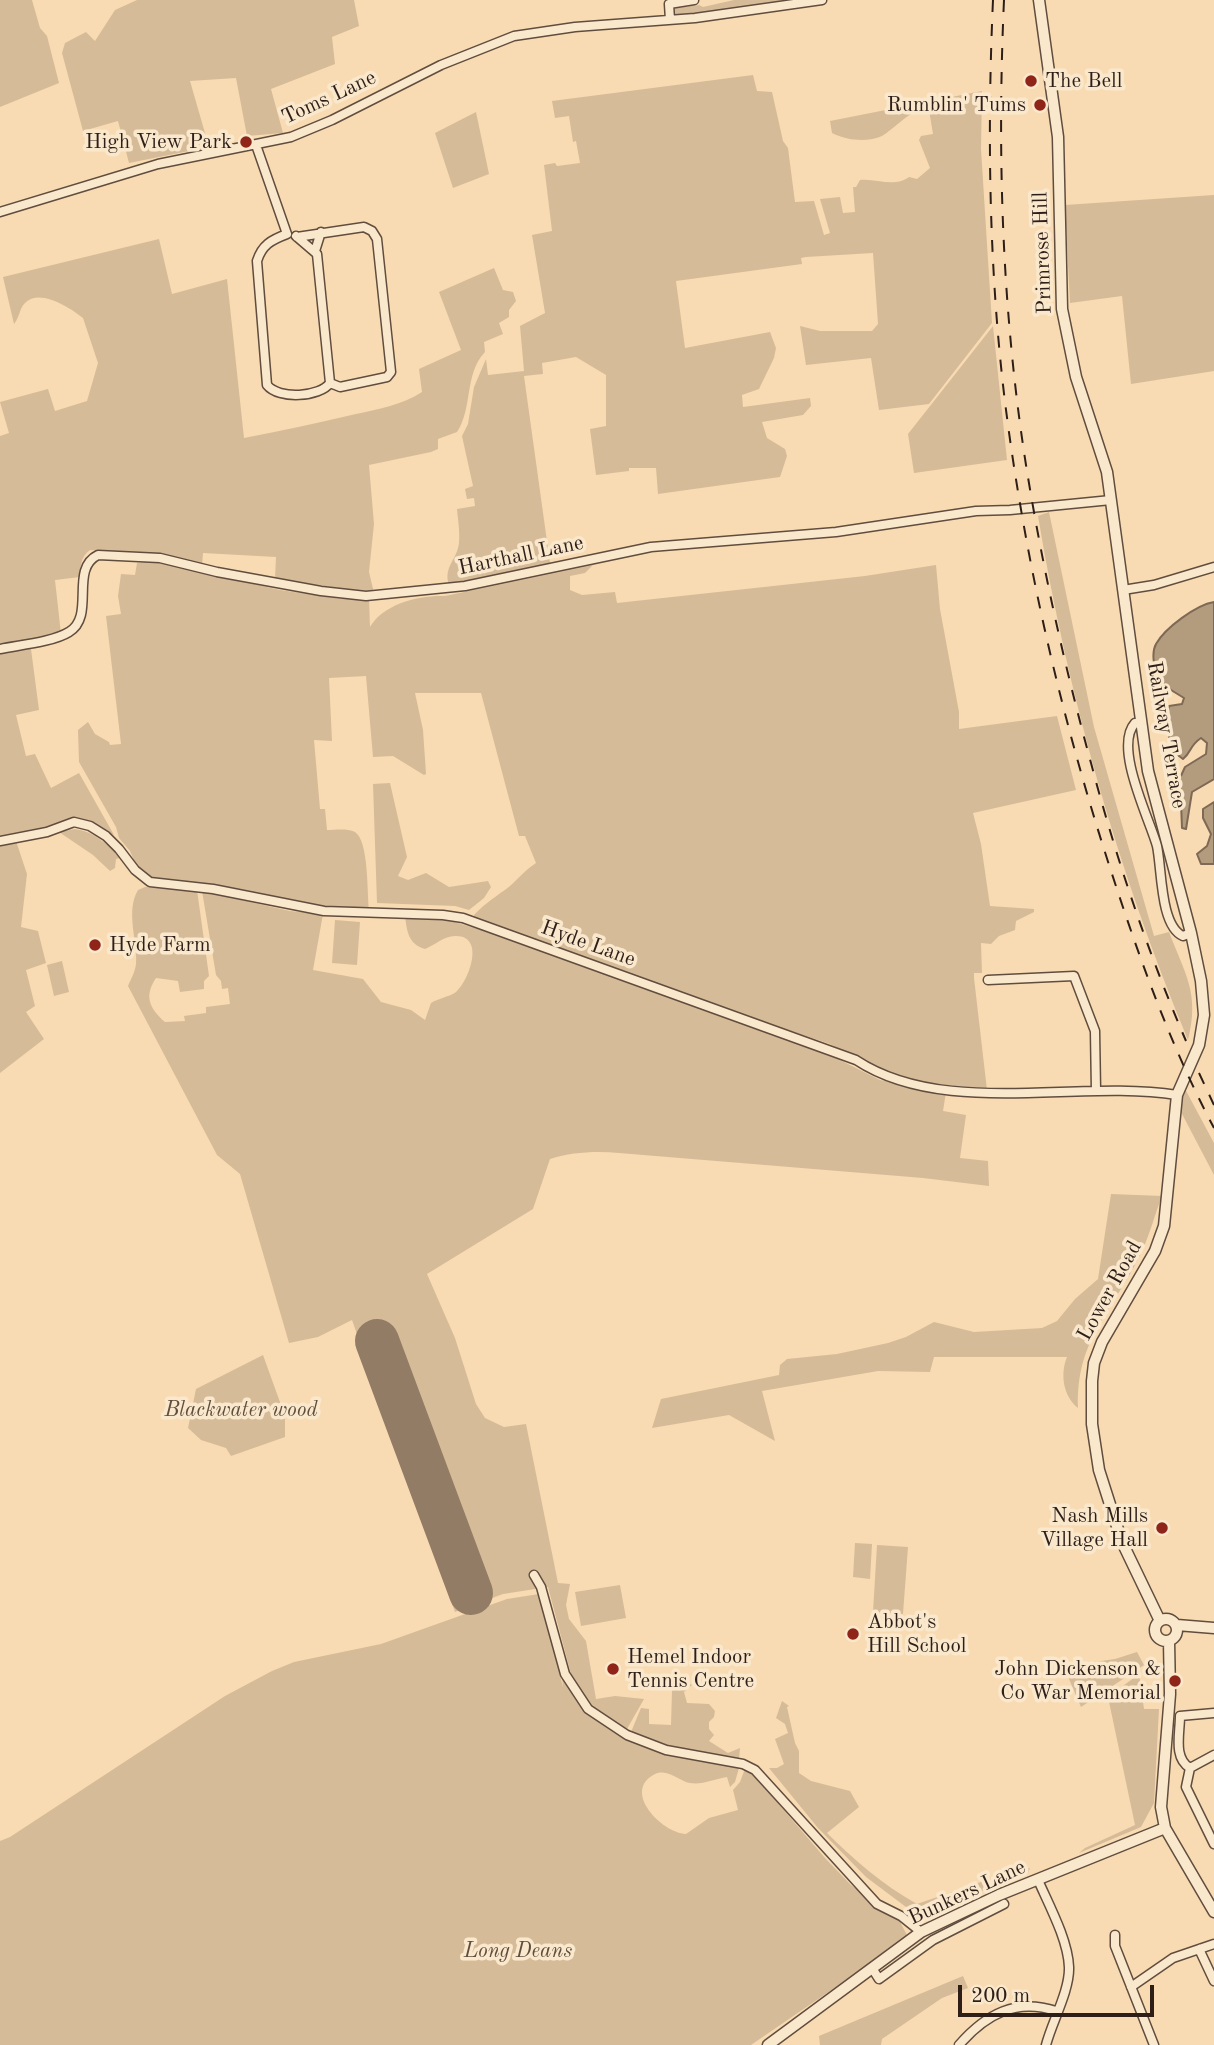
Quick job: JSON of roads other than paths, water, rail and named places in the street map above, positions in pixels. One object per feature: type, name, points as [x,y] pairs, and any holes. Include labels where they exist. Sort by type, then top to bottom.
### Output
[{"type":"street","points":[[670,20],[668,4],[694,0]]},
{"type":"street","name":"Toms Lane","points":[[0,212],[148,167],[256,145],[308,131],[441,65],[507,38],[575,27],[670,20],[822,0]]},
{"type":"street","name":"Primrose Hill","points":[[1039,0],[1058,137],[1062,309],[1076,377],[1103,460],[1111,500]]},
{"type":"street","points":[[256,145],[287,234]]},
{"type":"street","points":[[297,237],[364,227],[372,231],[377,239],[391,372],[387,377],[340,387],[330,383]]},
{"type":"street","points":[[315,251],[297,237],[287,234],[272,239],[261,249],[257,261],[267,386],[276,393],[289,396],[323,390],[330,383],[322,290],[315,251],[321,232]]},
{"type":"street","name":"Railway Terrace","points":[[1111,500],[1148,771],[1191,933],[1205,1015],[1199,1045],[1177,1095]]},
{"type":"street","name":"Harthall Lane","points":[[0,649],[59,636],[74,629],[81,611],[85,568],[90,559],[98,555],[160,558],[217,572],[321,591],[366,596],[465,586],[651,547],[836,532],[976,511],[1111,500]]},
{"type":"street","points":[[1123,590],[1154,585],[1214,567]]},
{"type":"street","points":[[1141,723],[1135,723],[1130,731],[1129,752],[1134,784],[1156,845],[1162,890],[1170,922],[1176,933],[1183,936],[1191,933]]},
{"type":"street","name":"Hyde Lane","points":[[0,841],[47,832],[74,822],[90,826],[106,836],[135,870],[150,882],[213,889],[324,911],[463,918],[856,1060],[873,1072],[904,1083],[986,1093],[1096,1091],[1177,1095]]},
{"type":"street","points":[[988,980],[1074,976],[1095,1031],[1096,1091]]},
{"type":"street","name":"Lower Road","points":[[1160,1621],[1122,1542],[1099,1470],[1091,1401],[1094,1363],[1102,1342],[1155,1251],[1164,1226],[1177,1095]]},
{"type":"street","points":[[534,1575],[541,1587],[565,1674],[588,1709],[627,1735],[666,1750],[739,1764],[755,1770],[877,1903],[901,1916],[921,1932]]},
{"type":"street","points":[[1177,1625],[1176,1635],[1169,1641],[1161,1640],[1156,1634],[1155,1628],[1160,1621],[1168,1618],[1177,1625],[1214,1628]]},
{"type":"street","points":[[1169,1641],[1170,1694],[1161,1807],[1165,1828],[1211,1900],[1214,1912]]},
{"type":"street","points":[[1191,1768],[1183,1763],[1179,1756],[1180,1716],[1214,1713]]},
{"type":"street","points":[[1214,1755],[1191,1768],[1186,1787],[1214,1844]]},
{"type":"street","name":"Bunkers Lane","points":[[768,2045],[779,2041],[921,1932],[999,1895],[1165,1828]]},
{"type":"street","points":[[1038,1880],[1060,1932],[1069,1967],[1047,2041],[1053,2045]]},
{"type":"street","points":[[872,1968],[879,1979],[933,1940],[1004,1904]]},
{"type":"street","points":[[1115,1934],[1115,1946],[1154,2045]]},
{"type":"street","points":[[1131,1987],[1173,1958],[1214,1944]]},
{"type":"street","points":[[1199,1949],[1214,1980]]},
{"type":"street","points":[[959,2045],[992,2017],[1012,2008],[1029,2005],[1056,2011]]},
{"type":"railway","points":[[993,0],[990,151],[996,302],[1013,462],[1034,581],[1061,700],[1112,874],[1157,1003],[1214,1128]]},
{"type":"railway","points":[[1004,0],[1001,116],[1003,233],[1011,349],[1032,502],[1063,652],[1101,798],[1145,938],[1186,1041]]},
{"type":"railway","points":[[1199,1073],[1214,1105]]},
{"type":"place","name":"The Bell","points":[[1031,81]]},
{"type":"place","name":"Rumblin' Tums","points":[[1040,105]]},
{"type":"place","name":"High View Park","points":[[246,142]]},
{"type":"place","name":"Hyde Farm","points":[[95,945]]},
{"type":"place","name":"Nash Mills Village Hall","points":[[1162,1528]]},
{"type":"place","name":"Abbot's Hill School","points":[[853,1634]]},
{"type":"place","name":"Hemel Indoor Tennis Centre","points":[[613,1669]]},
{"type":"place","name":"John Dickenson & Co War Memorial","points":[[1175,1681]]},
{"type":"park label","name":"Blackwater wood","points":[[241,1410]]},
{"type":"park label","name":"Long Deans","points":[[518,1951]]}]
